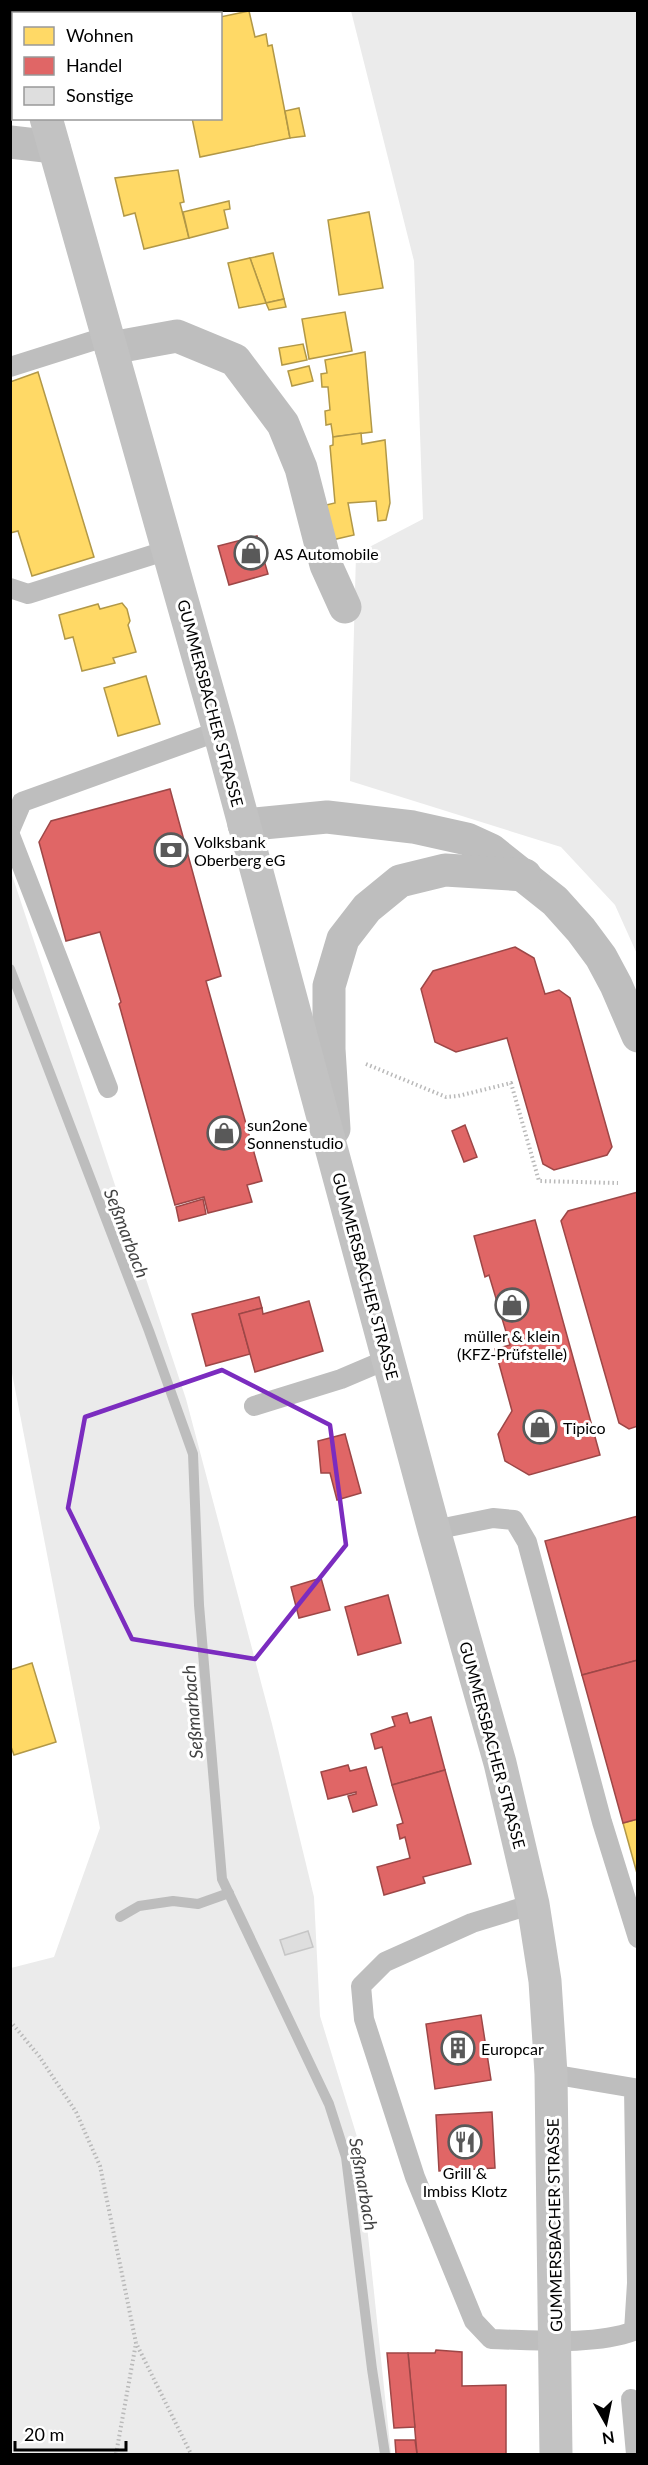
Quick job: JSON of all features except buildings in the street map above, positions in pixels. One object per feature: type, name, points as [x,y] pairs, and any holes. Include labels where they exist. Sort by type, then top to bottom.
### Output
[{"type":"main road","name":"GUMMERSBACHER STRASSE","points":[[50,133],[219,731],[434,1530],[500,1763],[533,1904],[545,1981],[551,2074],[556,2454]]},
{"type":"street","points":[[10,142],[50,133]]},
{"type":"street","points":[[109,342],[177,336],[235,360],[283,424],[301,468],[326,565],[345,607]]},
{"type":"street","points":[[244,825],[327,818],[413,827],[467,839],[491,850],[525,876],[561,908],[581,930],[601,957],[638,1036]]},
{"type":"street","points":[[336,1160],[329,1049],[329,986],[343,939],[367,908],[400,881],[445,870],[525,876]]},
{"type":"lane","points":[[10,367],[109,342]]},
{"type":"lane","points":[[10,588],[28,594],[168,550]]},
{"type":"lane","points":[[10,830],[22,802],[219,731]]},
{"type":"lane","points":[[10,835],[108,1088]]},
{"type":"lane","points":[[254,1406],[341,1379],[388,1359]]},
{"type":"lane","points":[[434,1530],[493,1518],[514,1520],[527,1542],[602,1822],[638,1938]]},
{"type":"lane","points":[[533,1904],[471,1923],[385,1962],[361,1986],[364,2019],[412,2165],[474,2321],[491,2339],[556,2340],[619,2337],[634,2331],[637,2283],[634,2088],[551,2074]]},
{"type":"lane","points":[[631,2399],[636,2454]]},
{"type":"path","points":[[329,1049],[446,1097],[511,1083],[539,1180],[618,1183]]},
{"type":"path","points":[[10,2021],[39,2056],[76,2112],[100,2166],[136,2343],[191,2454]]},
{"type":"path","points":[[116,2454],[136,2343]]},
{"type":"highlighted area","points":[[222,1370],[330,1425],[346,1545],[255,1659],[132,1639],[68,1508],[85,1417]]},
{"type":"shaded area","points":[[351,11],[637,11],[637,954],[615,905],[561,847],[350,781],[356,554],[423,519],[414,261]]},
{"type":"shaded area","points":[[10,869],[186,1399],[272,1724],[314,1897],[320,2016],[358,2140],[391,2454],[11,2454],[11,1968],[54,1957],[100,1828],[11,1368]]},
{"type":"waterway","name":"Seßmarbach","points":[[10,969],[149,1331],[193,1454],[199,1605],[222,1879],[329,2104],[346,2157],[372,2369],[385,2454]]},
{"type":"waterway","points":[[120,1917],[139,1906],[173,1901],[198,1904],[229,1893]]},
{"type":"place","name":"AS Automobile","points":[[251,553]]},
{"type":"place","name":"Volksbank Oberberg eG","points":[[171,850]]},
{"type":"place","name":"sun2one Sonnenstudio","points":[[224,1133]]},
{"type":"place","name":"müller & klein (KFZ-Prüfstelle)","points":[[512,1305]]},
{"type":"place","name":"Tipico","points":[[540,1427]]},
{"type":"place","name":"Europcar","points":[[458,2048]]},
{"type":"place","name":"Grill & Imbiss Klotz","points":[[465,2142]]}]
